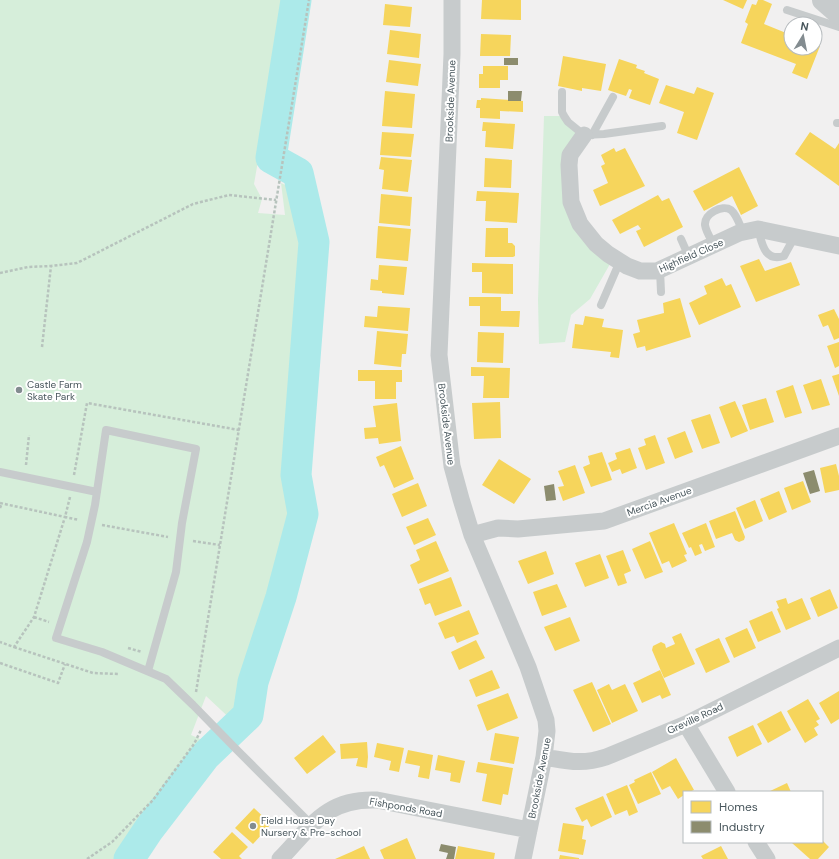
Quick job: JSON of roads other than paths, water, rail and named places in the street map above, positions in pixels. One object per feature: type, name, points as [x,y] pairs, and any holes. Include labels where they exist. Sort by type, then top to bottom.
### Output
[{"type":"main road","points":[[823,0],[839,14]]},
{"type":"street","name":"Brookside Avenue","points":[[452,0],[452,54],[439,355],[452,466],[472,535],[528,667],[544,710],[547,731],[544,757],[523,859]]},
{"type":"street","name":"Highfield Close","points":[[588,135],[570,155],[569,165],[571,202],[580,224],[596,244],[608,254],[640,271],[649,272],[660,270],[714,245],[751,231]]},
{"type":"street","points":[[751,231],[795,236],[839,246]]},
{"type":"street","name":"Mercia Avenue","points":[[472,535],[498,528],[518,528],[604,521],[839,436]]},
{"type":"street","name":"Greville Road","points":[[544,757],[582,763],[593,762],[686,724],[839,648]]},
{"type":"street","points":[[686,724],[726,791]]},
{"type":"street","name":"Fishponds Road","points":[[280,859],[312,825],[328,811],[338,806],[366,800],[376,800],[529,830]]},
{"type":"street","points":[[757,843],[767,859]]},
{"type":"lane","points":[[787,10],[839,27]]},
{"type":"lane","points":[[562,92],[562,112],[564,116],[568,122],[588,135],[662,126]]},
{"type":"lane","points":[[588,135],[613,97]]},
{"type":"lane","points":[[714,245],[706,228],[706,218],[711,213],[726,208],[751,231],[767,254],[780,257],[784,256],[795,236]]},
{"type":"lane","points":[[681,239],[689,257]]},
{"type":"lane","points":[[601,305],[620,261]]},
{"type":"lane","points":[[660,270],[661,292]]},
{"type":"lane","points":[[148,671],[176,572],[180,538],[196,449],[106,430],[92,523],[85,550],[56,638],[102,652],[148,671],[166,678],[312,825]]},
{"type":"lane","points":[[0,472],[97,492]]},
{"type":"waterway","points":[[129,859],[149,829],[205,756],[248,715],[253,682],[281,597],[303,514],[296,475],[314,242],[298,173],[271,158],[296,0]]},
{"type":"place","name":"Castle Farm Skate Park","points":[[19,390]]},
{"type":"place","name":"Field House Day Nursery & Pre-school","points":[[253,826]]}]
